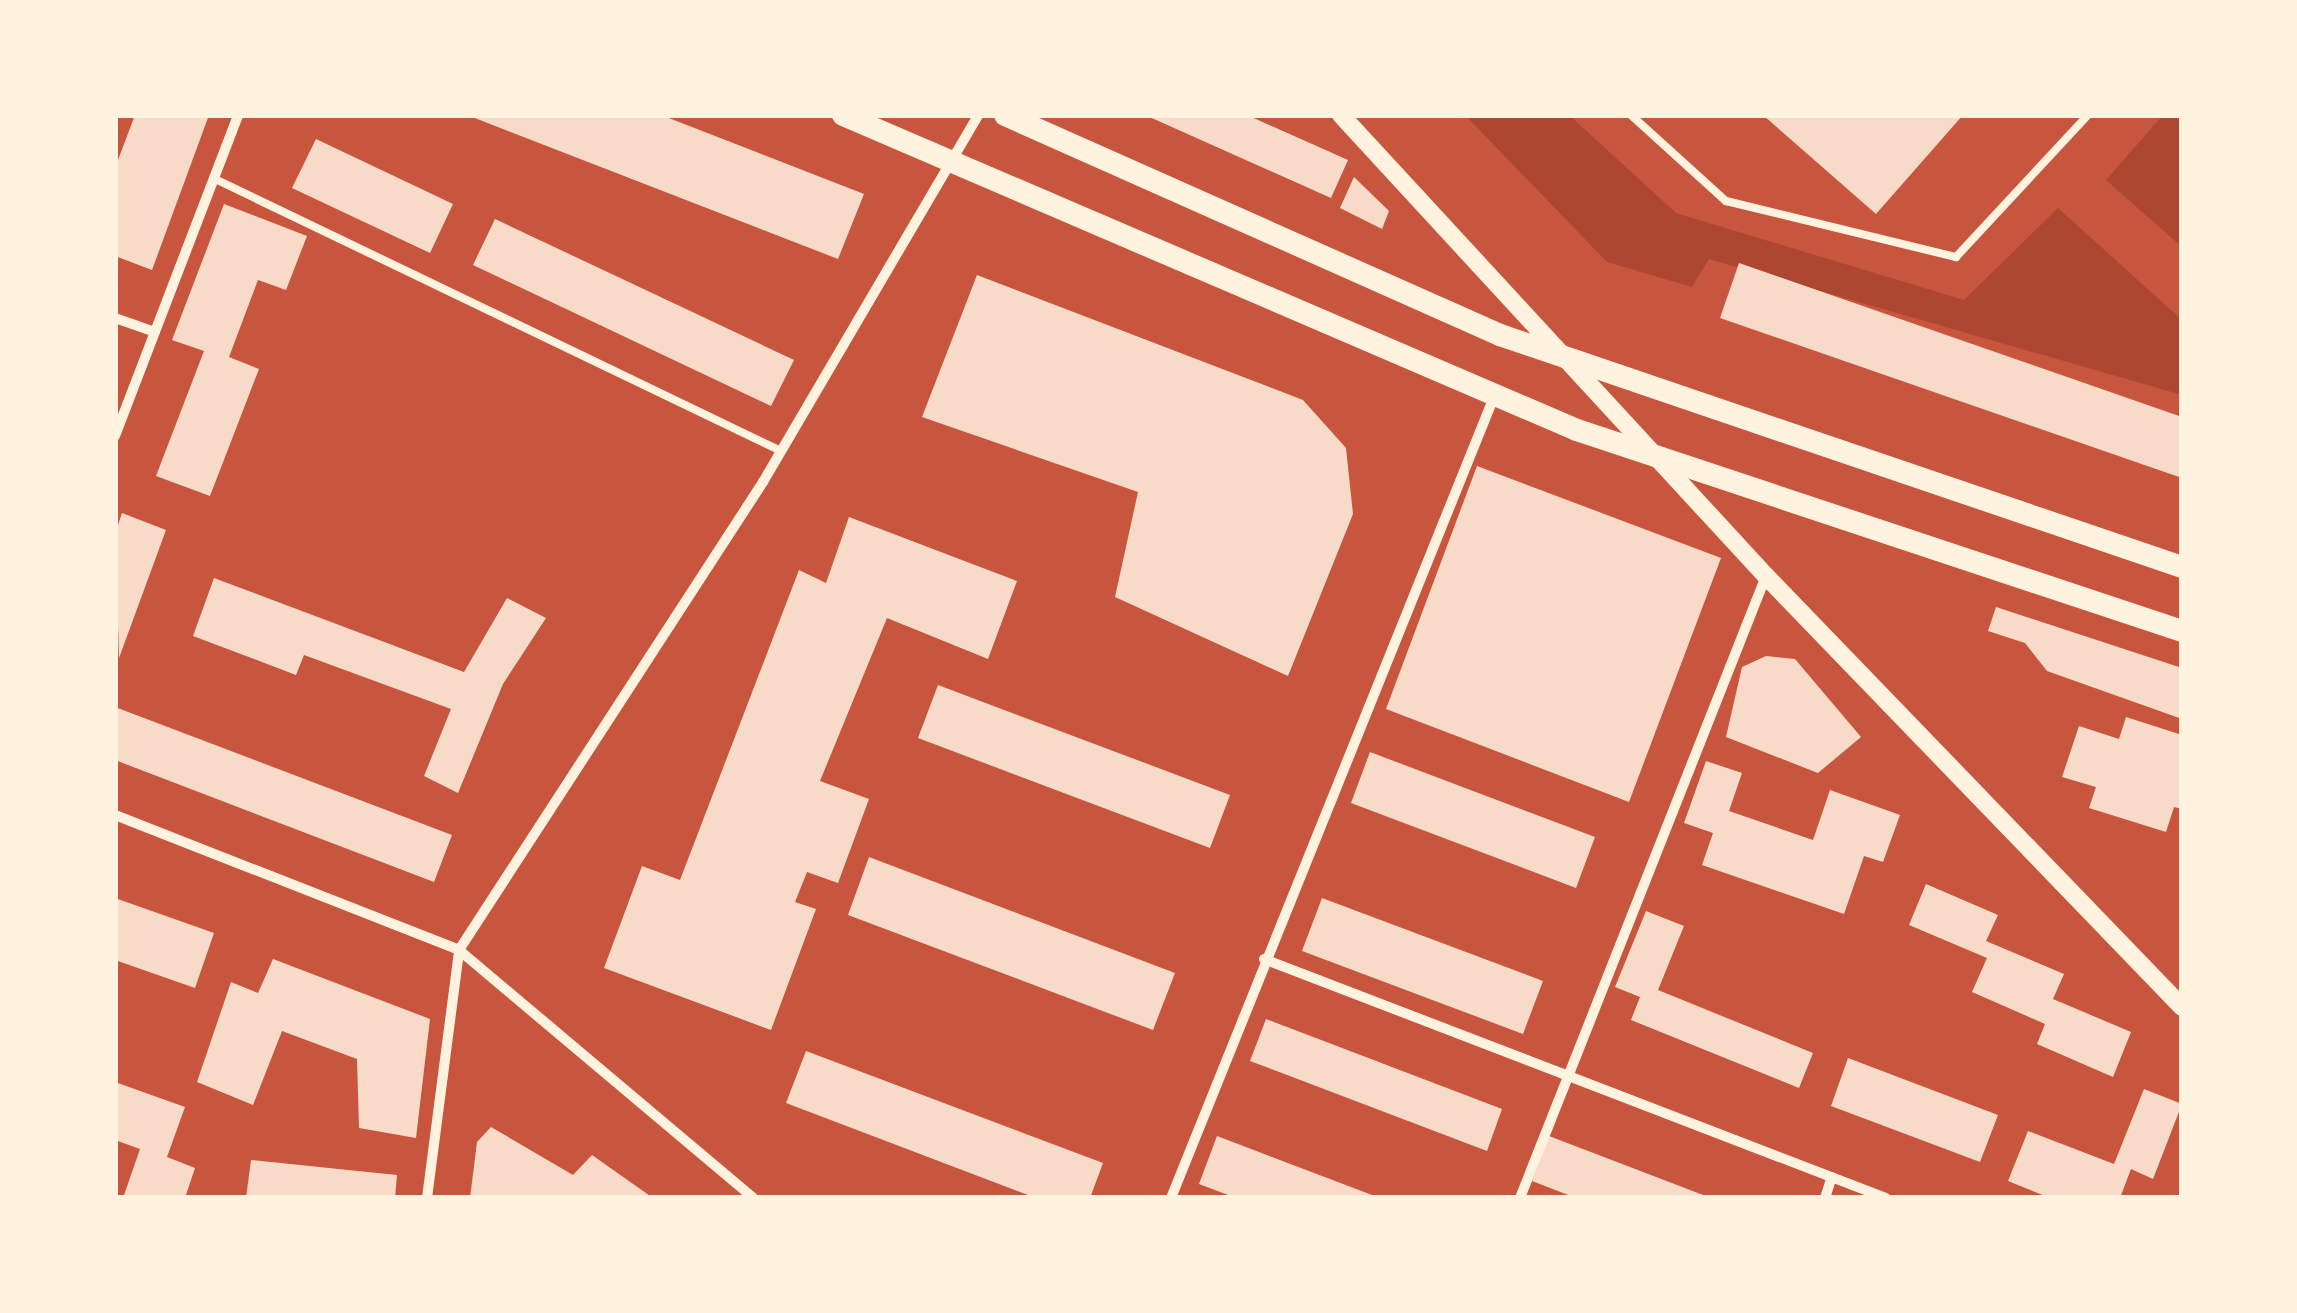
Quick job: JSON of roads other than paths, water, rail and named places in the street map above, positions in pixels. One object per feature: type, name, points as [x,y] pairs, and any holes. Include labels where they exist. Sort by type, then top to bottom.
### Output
[{"type":"main road","points":[[842,115],[1494,396],[1664,458],[2182,631]]},
{"type":"main road","points":[[1005,115],[1561,358],[2182,567]]},
{"type":"street","points":[[115,436],[238,115]]},
{"type":"street","points":[[426,1198],[459,950],[781,450],[978,115]]},
{"type":"street","points":[[1341,115],[1561,358],[1664,458],[1766,576],[2182,1007]]},
{"type":"street","points":[[115,318],[155,332]]},
{"type":"street","points":[[1171,1198],[1264,959],[1494,396]]},
{"type":"street","points":[[1520,1198],[1766,576]]},
{"type":"street","points":[[115,815],[459,950],[754,1198]]},
{"type":"street","points":[[1264,959],[1886,1198]]},
{"type":"street","points":[[1824,1198],[1832,1178]]},
{"type":"lane","points":[[1632,115],[1726,200],[1956,257],[2088,115]]},
{"type":"lane","points":[[213,178],[781,450]]}]
